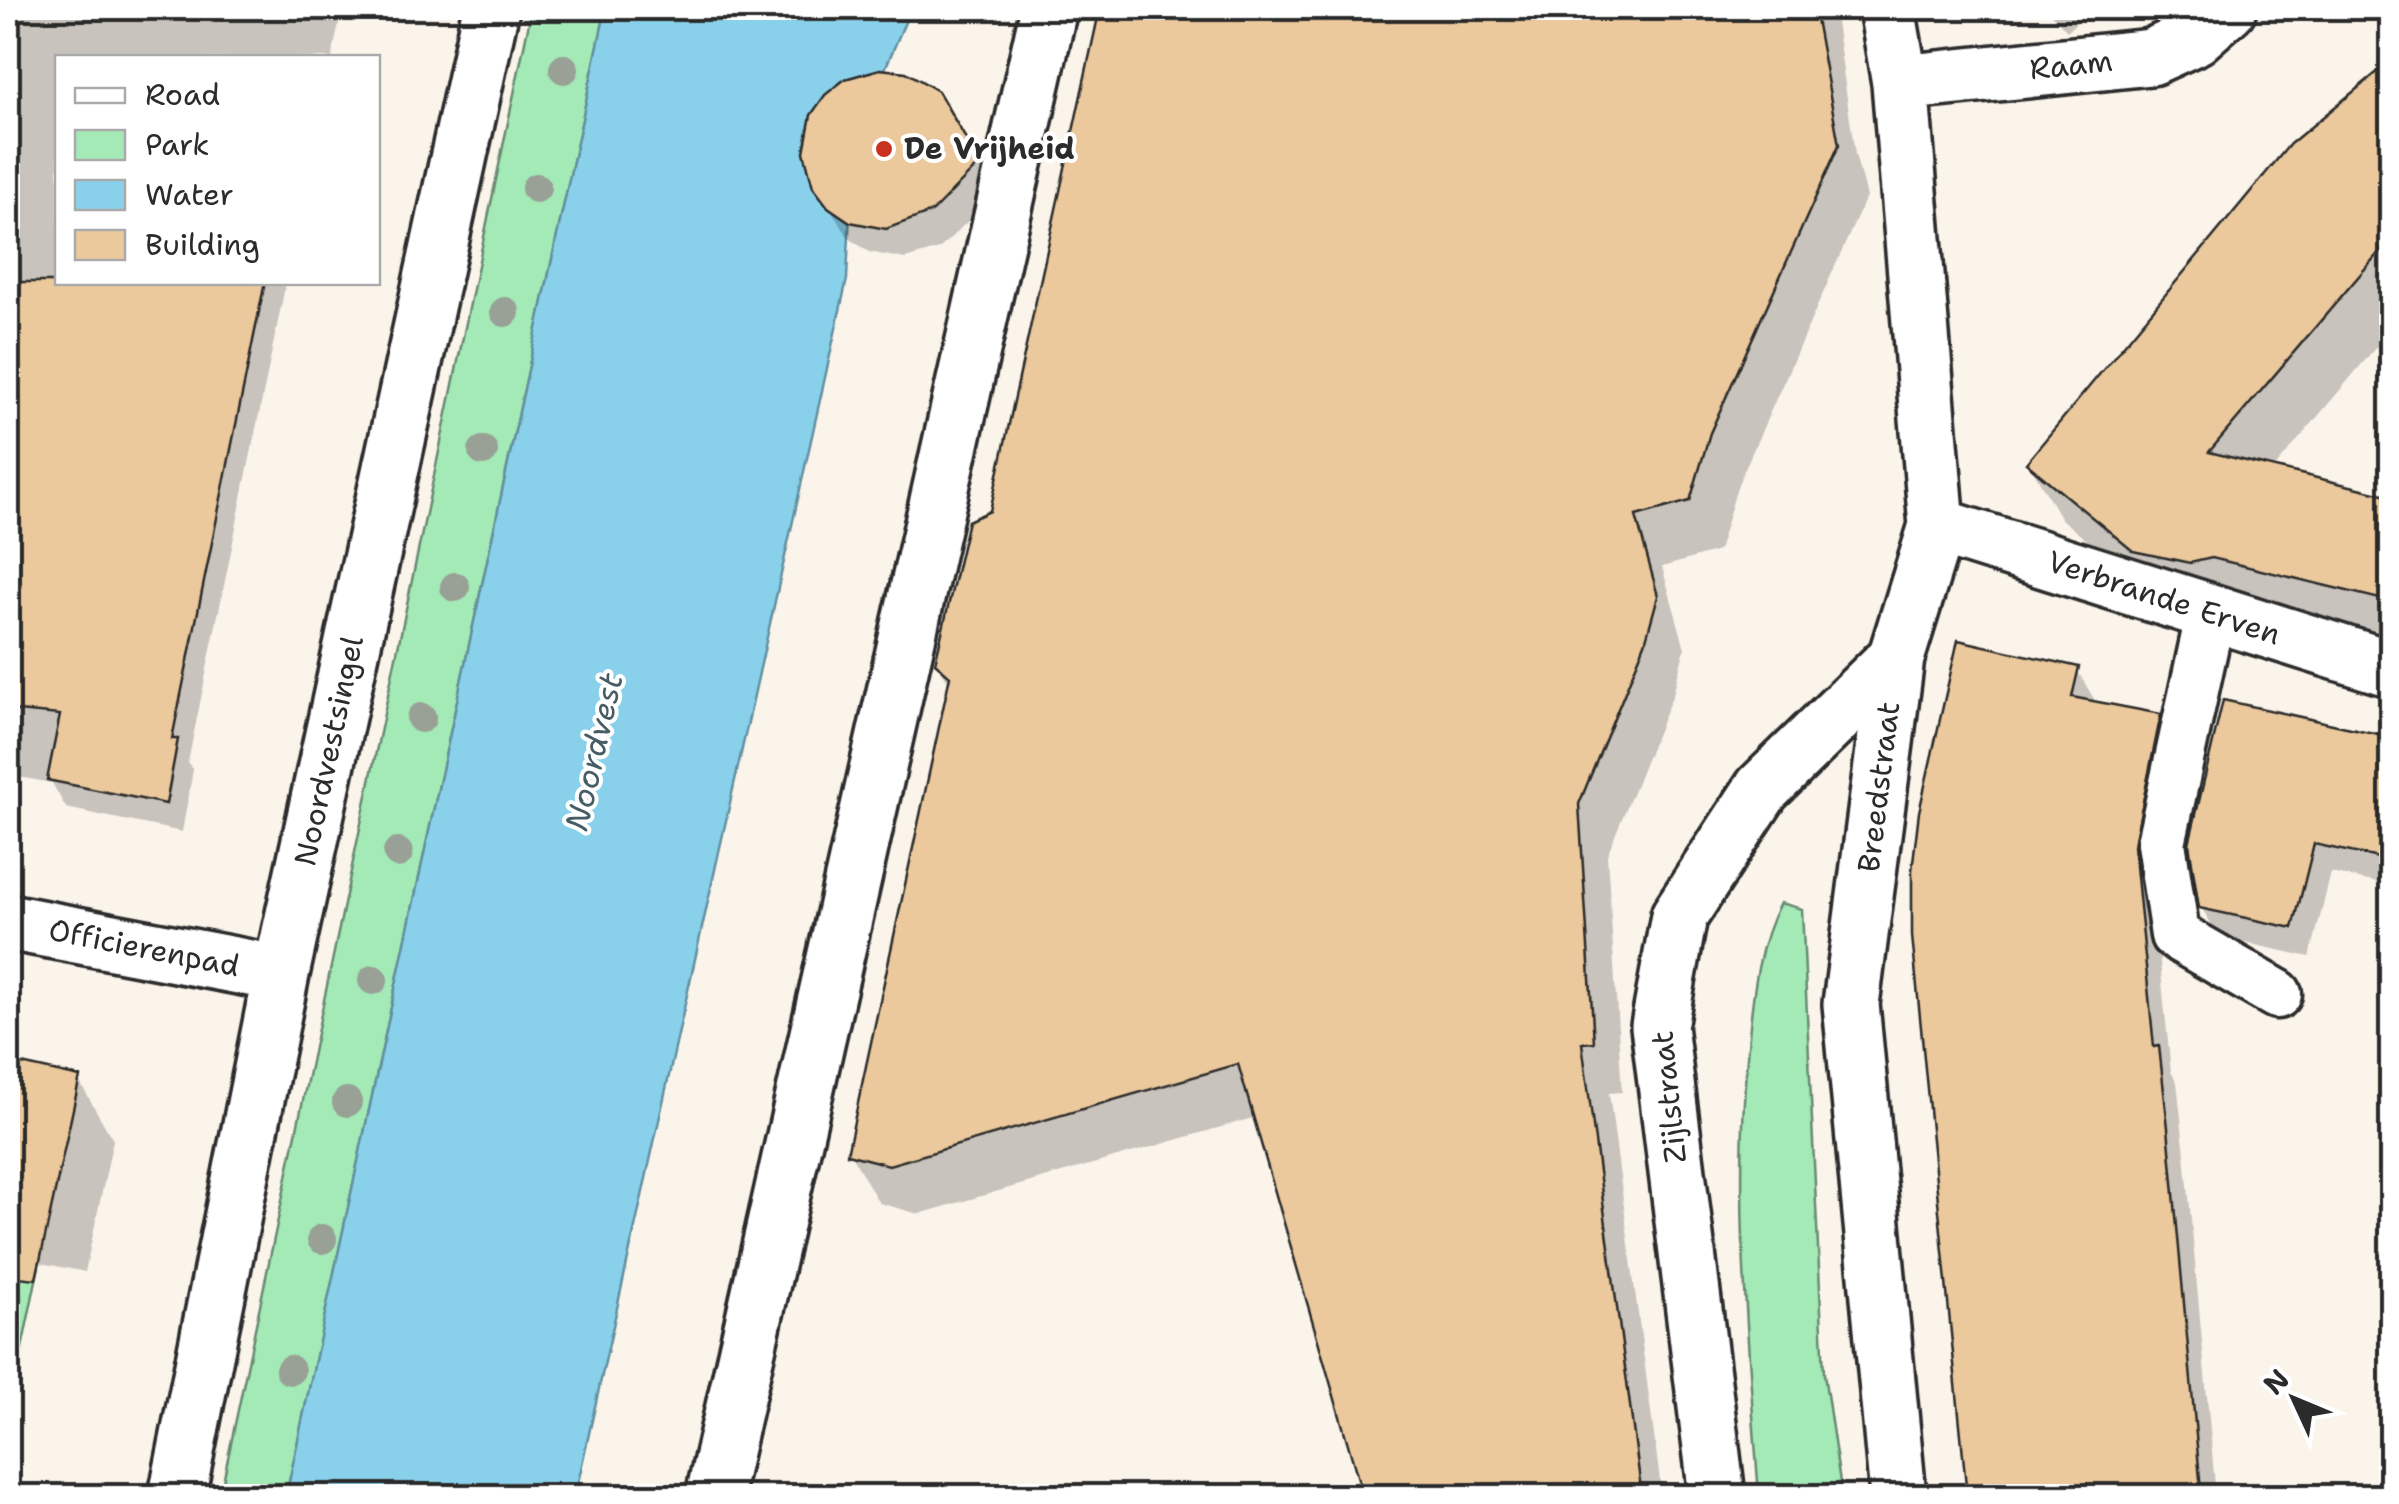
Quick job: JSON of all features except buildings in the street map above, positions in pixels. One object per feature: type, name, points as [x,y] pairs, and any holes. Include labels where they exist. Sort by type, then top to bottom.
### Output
[{"type":"street","name":"Noordvestsingel","points":[[177,1496],[281,974],[492,8]]},
{"type":"street","points":[[714,1496],[1049,8]]},
{"type":"street","name":"Breedstraat","points":[[1887,8],[1900,83],[1937,526],[1896,658],[1852,1004],[1898,1496]]},
{"type":"street","name":"Raam","points":[[1900,83],[2151,57],[2194,37],[2228,8]]},
{"type":"street","name":"Verbrande Erven","points":[[1937,526],[2392,670]]},
{"type":"street","name":"Zijlstraat","points":[[1716,1496],[1659,1026],[1679,916],[1762,789],[1896,658]]},
{"type":"street","name":"Officierenpad","points":[[8,922],[281,974]]},
{"type":"lane","points":[[2211,612],[2162,843],[2176,936],[2277,994]]},
{"type":"green space","points":[[532,8],[606,8],[286,1496],[220,1496]]},
{"type":"green space","points":[[1780,903],[1802,909],[1824,1374],[1842,1496],[1759,1496],[1744,1266],[1744,1093],[1755,985],[1767,934]]},
{"type":"green space","points":[[8,1254],[40,1261],[8,1416]]},
{"type":"water","name":"Noordvest","points":[[606,8],[911,8],[853,144],[847,279],[575,1496],[286,1496]]},
{"type":"place","name":"De Vrijheid","points":[[884,149]]}]
